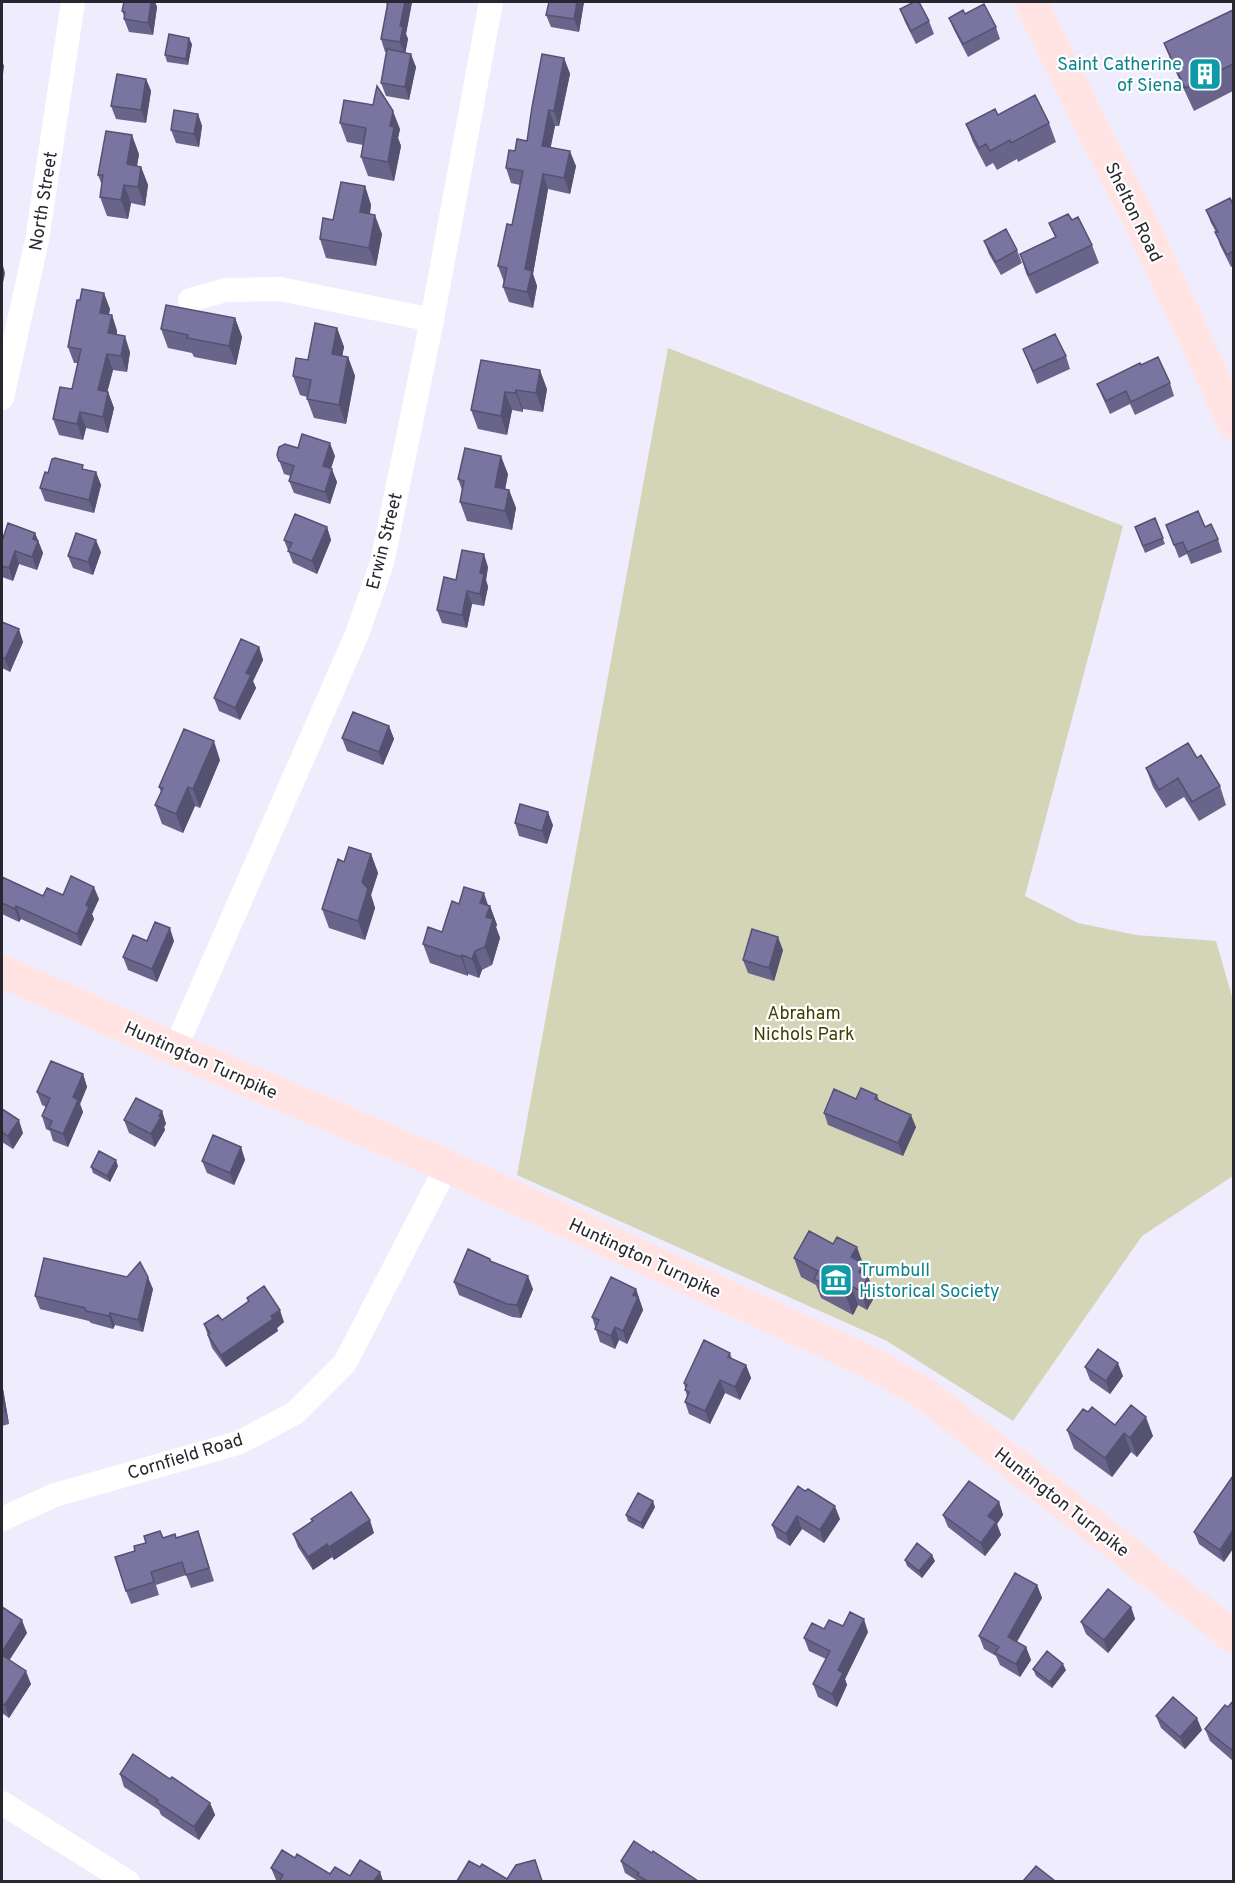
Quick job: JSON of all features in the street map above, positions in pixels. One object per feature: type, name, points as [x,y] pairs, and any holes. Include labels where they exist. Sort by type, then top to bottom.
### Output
[{"type":"main road","name":"Shelton Road","points":[[1031,2],[1144,229],[1233,424]]},
{"type":"main road","name":"Huntington Turnpike","points":[[2,971],[175,1049],[447,1166],[875,1365],[926,1394],[1233,1637]]},
{"type":"street","name":"North Street","points":[[2,398],[38,240],[73,2]]},
{"type":"street","name":"Erwin Street","points":[[175,1049],[357,634],[382,563],[432,320],[491,2]]},
{"type":"street","points":[[190,300],[226,290],[280,289],[432,320]]},
{"type":"street","name":"Cornfield Road","points":[[2,1519],[55,1496],[238,1443],[296,1413],[345,1363],[447,1166]]},
{"type":"street","points":[[2,1803],[128,1881]]},
{"type":"green space","name":"Abraham Nichols Park","points":[[668,348],[1123,526],[1025,896],[1078,923],[1136,935],[1216,941],[1233,1000],[1233,1176],[1142,1236],[1013,1421],[887,1341],[517,1175]]},
{"type":"building","points":[[124,2],[151,2],[148,23],[124,19],[125,12],[122,11]]},
{"type":"building","points":[[388,2],[405,2],[400,26],[403,27],[400,42],[381,39]]},
{"type":"building","points":[[549,2],[577,2],[574,19],[546,15]]},
{"type":"building","points":[[919,2],[929,21],[911,31],[900,9]]},
{"type":"building","points":[[984,4],[996,27],[963,44],[949,18],[963,10],[965,14]]},
{"type":"building","points":[[1233,10],[1233,64],[1185,88],[1164,43]]},
{"type":"building","points":[[169,34],[189,38],[186,59],[165,55]]},
{"type":"building","points":[[387,49],[411,54],[405,87],[381,83]]},
{"type":"building","points":[[542,54],[564,58],[554,111],[549,110],[542,146],[570,151],[564,178],[543,174],[525,269],[532,271],[527,292],[503,287],[507,268],[498,266],[507,224],[512,225],[523,171],[506,168],[509,150],[515,151],[517,139],[527,141]]},
{"type":"building","points":[[117,74],[146,79],[141,110],[111,106]]},
{"type":"building","points":[[377,86],[393,111],[390,126],[394,127],[388,162],[361,157],[366,128],[340,123],[344,100],[373,105]]},
{"type":"building","points":[[1035,95],[1049,123],[990,151],[986,144],[979,148],[966,124],[995,109],[998,115]]},
{"type":"building","points":[[174,110],[198,114],[194,134],[171,130]]},
{"type":"building","points":[[106,131],[132,135],[127,164],[141,167],[138,187],[124,185],[121,200],[100,197],[103,175],[98,175]]},
{"type":"building","points":[[341,182],[365,186],[360,212],[375,215],[369,248],[320,239],[323,218],[333,220]]},
{"type":"building","points":[[1230,198],[1233,204],[1233,251],[1227,255],[1206,210]]},
{"type":"building","points":[[1068,214],[1072,220],[1078,217],[1092,245],[1029,275],[1020,254],[1056,237],[1049,223]]},
{"type":"building","points":[[1006,229],[1017,250],[996,262],[984,241]]},
{"type":"building","points":[[82,289],[104,293],[100,313],[112,315],[108,333],[125,336],[121,356],[107,354],[98,390],[108,392],[103,417],[80,412],[77,424],[53,419],[60,387],[72,389],[81,349],[68,347],[77,300],[80,300]]},
{"type":"building","points":[[166,305],[235,318],[229,346],[187,338],[188,335],[161,329]]},
{"type":"building","points":[[315,323],[337,328],[332,354],[348,357],[339,405],[307,399],[311,380],[293,376],[296,358],[308,360]]},
{"type":"building","points":[[1055,334],[1066,356],[1033,371],[1023,349]]},
{"type":"building","points":[[1158,357],[1170,383],[1131,402],[1126,391],[1106,401],[1097,384]]},
{"type":"building","points":[[481,360],[540,370],[536,393],[516,390],[516,393],[505,392],[501,416],[471,410]]},
{"type":"building","points":[[302,434],[330,443],[323,466],[332,469],[325,492],[289,481],[294,466],[279,461],[277,455],[279,447],[285,444],[298,448]]},
{"type":"building","points":[[465,448],[501,456],[495,487],[509,490],[505,511],[460,502],[464,481],[458,479]]},
{"type":"building","points":[[52,459],[83,465],[82,469],[96,472],[89,500],[40,488],[45,472],[48,473]]},
{"type":"building","points":[[1198,511],[1205,527],[1211,524],[1218,539],[1187,552],[1183,542],[1174,545],[1166,525]]},
{"type":"building","points":[[295,514],[327,527],[312,561],[288,551],[292,543],[284,540]]},
{"type":"building","points":[[1155,518],[1163,538],[1143,546],[1135,527]]},
{"type":"building","points":[[8,523],[35,533],[33,539],[38,541],[32,557],[15,551],[9,568],[2,566],[2,541]]},
{"type":"building","points":[[76,533],[96,540],[88,562],[68,556]]},
{"type":"building","points":[[462,550],[484,554],[480,573],[484,574],[480,594],[467,591],[462,615],[437,610],[444,577],[456,580]]},
{"type":"building","points":[[2,622],[19,629],[5,659],[2,657]]},
{"type":"building","points":[[241,639],[259,647],[246,673],[251,675],[235,708],[214,698]]},
{"type":"building","points":[[353,712],[389,726],[379,752],[342,738]]},
{"type":"building","points":[[184,729],[214,741],[193,789],[188,787],[176,814],[155,805],[163,788],[159,787]]},
{"type":"building","points":[[1188,743],[1197,758],[1201,755],[1220,786],[1192,802],[1178,778],[1159,790],[1146,768]]},
{"type":"building","points":[[520,804],[548,812],[542,831],[515,823]]},
{"type":"building","points":[[349,847],[371,854],[362,882],[368,889],[358,921],[322,909],[338,859],[344,862]]},
{"type":"building","points":[[71,876],[94,887],[86,905],[89,907],[77,934],[16,906],[15,909],[2,903],[2,877],[43,896],[47,888],[63,895]]},
{"type":"building","points":[[464,887],[484,893],[480,903],[490,906],[486,917],[493,919],[485,947],[475,951],[472,959],[423,944],[428,927],[442,932],[452,901],[459,904]]},
{"type":"building","points":[[155,922],[170,928],[152,969],[123,957],[133,935],[147,941]]},
{"type":"building","points":[[752,929],[778,937],[769,968],[743,960]]},
{"type":"building","points":[[51,1061],[83,1074],[73,1097],[78,1100],[63,1134],[49,1128],[52,1121],[42,1116],[50,1098],[37,1092]]},
{"type":"building","points":[[861,1088],[877,1095],[875,1099],[911,1115],[898,1143],[824,1113],[834,1089],[856,1099]]},
{"type":"building","points":[[136,1098],[162,1111],[151,1134],[124,1120]]},
{"type":"building","points":[[2,1109],[19,1120],[8,1136],[2,1132]]},
{"type":"building","points":[[213,1135],[241,1147],[230,1173],[202,1161]]},
{"type":"building","points":[[99,1151],[116,1160],[107,1176],[91,1167]]},
{"type":"building","points":[[809,1231],[833,1244],[837,1237],[857,1247],[851,1257],[864,1264],[859,1272],[868,1277],[861,1291],[851,1286],[846,1296],[814,1279],[818,1271],[794,1258]]},
{"type":"building","points":[[468,1249],[490,1261],[528,1276],[517,1305],[507,1304],[454,1282]]},
{"type":"building","points":[[44,1258],[127,1277],[140,1262],[148,1277],[138,1320],[110,1313],[109,1316],[86,1311],[85,1308],[35,1296]]},
{"type":"building","points":[[611,1277],[636,1289],[633,1295],[638,1297],[623,1331],[615,1327],[611,1336],[595,1329],[599,1320],[592,1317]]},
{"type":"building","points":[[264,1286],[280,1310],[271,1316],[273,1319],[221,1355],[204,1324],[218,1315],[222,1320],[249,1301],[247,1298]]},
{"type":"building","points":[[704,1340],[730,1353],[728,1357],[746,1365],[735,1387],[720,1380],[705,1411],[685,1402],[689,1392],[685,1390],[687,1385],[684,1383]]},
{"type":"building","points":[[1098,1349],[1118,1363],[1106,1381],[1085,1367]]},
{"type":"building","points":[[2,1394],[5,1411],[2,1412]]},
{"type":"building","points":[[1131,1405],[1146,1417],[1130,1438],[1124,1433],[1105,1458],[1067,1430],[1083,1409],[1088,1412],[1092,1407],[1115,1425]]},
{"type":"building","points":[[1233,1476],[1233,1530],[1220,1550],[1194,1532]]},
{"type":"building","points":[[969,1481],[999,1502],[988,1516],[996,1522],[981,1543],[943,1515]]},
{"type":"building","points":[[798,1486],[805,1491],[808,1489],[835,1506],[820,1530],[797,1516],[786,1534],[772,1525]]},
{"type":"building","points":[[351,1492],[370,1520],[329,1547],[327,1544],[308,1557],[293,1534]]},
{"type":"building","points":[[638,1493],[653,1501],[641,1523],[626,1515]]},
{"type":"building","points":[[160,1531],[163,1538],[175,1534],[176,1538],[198,1531],[209,1568],[186,1575],[182,1562],[151,1572],[154,1582],[126,1591],[115,1557],[135,1551],[134,1546],[146,1543],[144,1536]]},
{"type":"building","points":[[917,1543],[932,1555],[919,1571],[905,1560]]},
{"type":"building","points":[[1015,1573],[1037,1585],[1008,1637],[1026,1647],[1016,1664],[995,1653],[999,1647],[979,1636]]},
{"type":"building","points":[[1108,1589],[1131,1607],[1104,1640],[1081,1622]]},
{"type":"building","points":[[2,1607],[22,1620],[2,1652]]},
{"type":"building","points":[[850,1612],[864,1619],[838,1670],[843,1673],[832,1694],[813,1684],[830,1651],[804,1638],[812,1623],[824,1629],[829,1620],[843,1626]]},
{"type":"building","points":[[1047,1651],[1063,1664],[1050,1682],[1033,1669]]},
{"type":"building","points":[[2,1655],[26,1671],[5,1705],[2,1703]]},
{"type":"building","points":[[1173,1697],[1197,1718],[1180,1737],[1156,1716]]},
{"type":"building","points":[[1233,1701],[1233,1751],[1205,1729],[1225,1705],[1228,1707]]},
{"type":"building","points":[[133,1754],[210,1803],[194,1827],[156,1802],[158,1800],[120,1774]]},
{"type":"building","points":[[634,1841],[698,1881],[647,1881],[637,1875],[639,1873],[621,1861]]},
{"type":"building","points":[[282,1850],[295,1858],[297,1854],[330,1874],[335,1867],[350,1876],[360,1860],[380,1872],[374,1881],[282,1881],[280,1880],[283,1875],[271,1868]]},
{"type":"building","points":[[535,1860],[542,1881],[457,1881],[469,1861],[480,1867],[482,1864],[507,1879],[516,1865]]},
{"type":"building","points":[[1036,1866],[1055,1881],[1023,1881]]},
{"type":"place","name":"Saint Catherine of Siena","points":[[1205,74]]},
{"type":"place","name":"Trumbull Historical Society","points":[[836,1280]]}]
